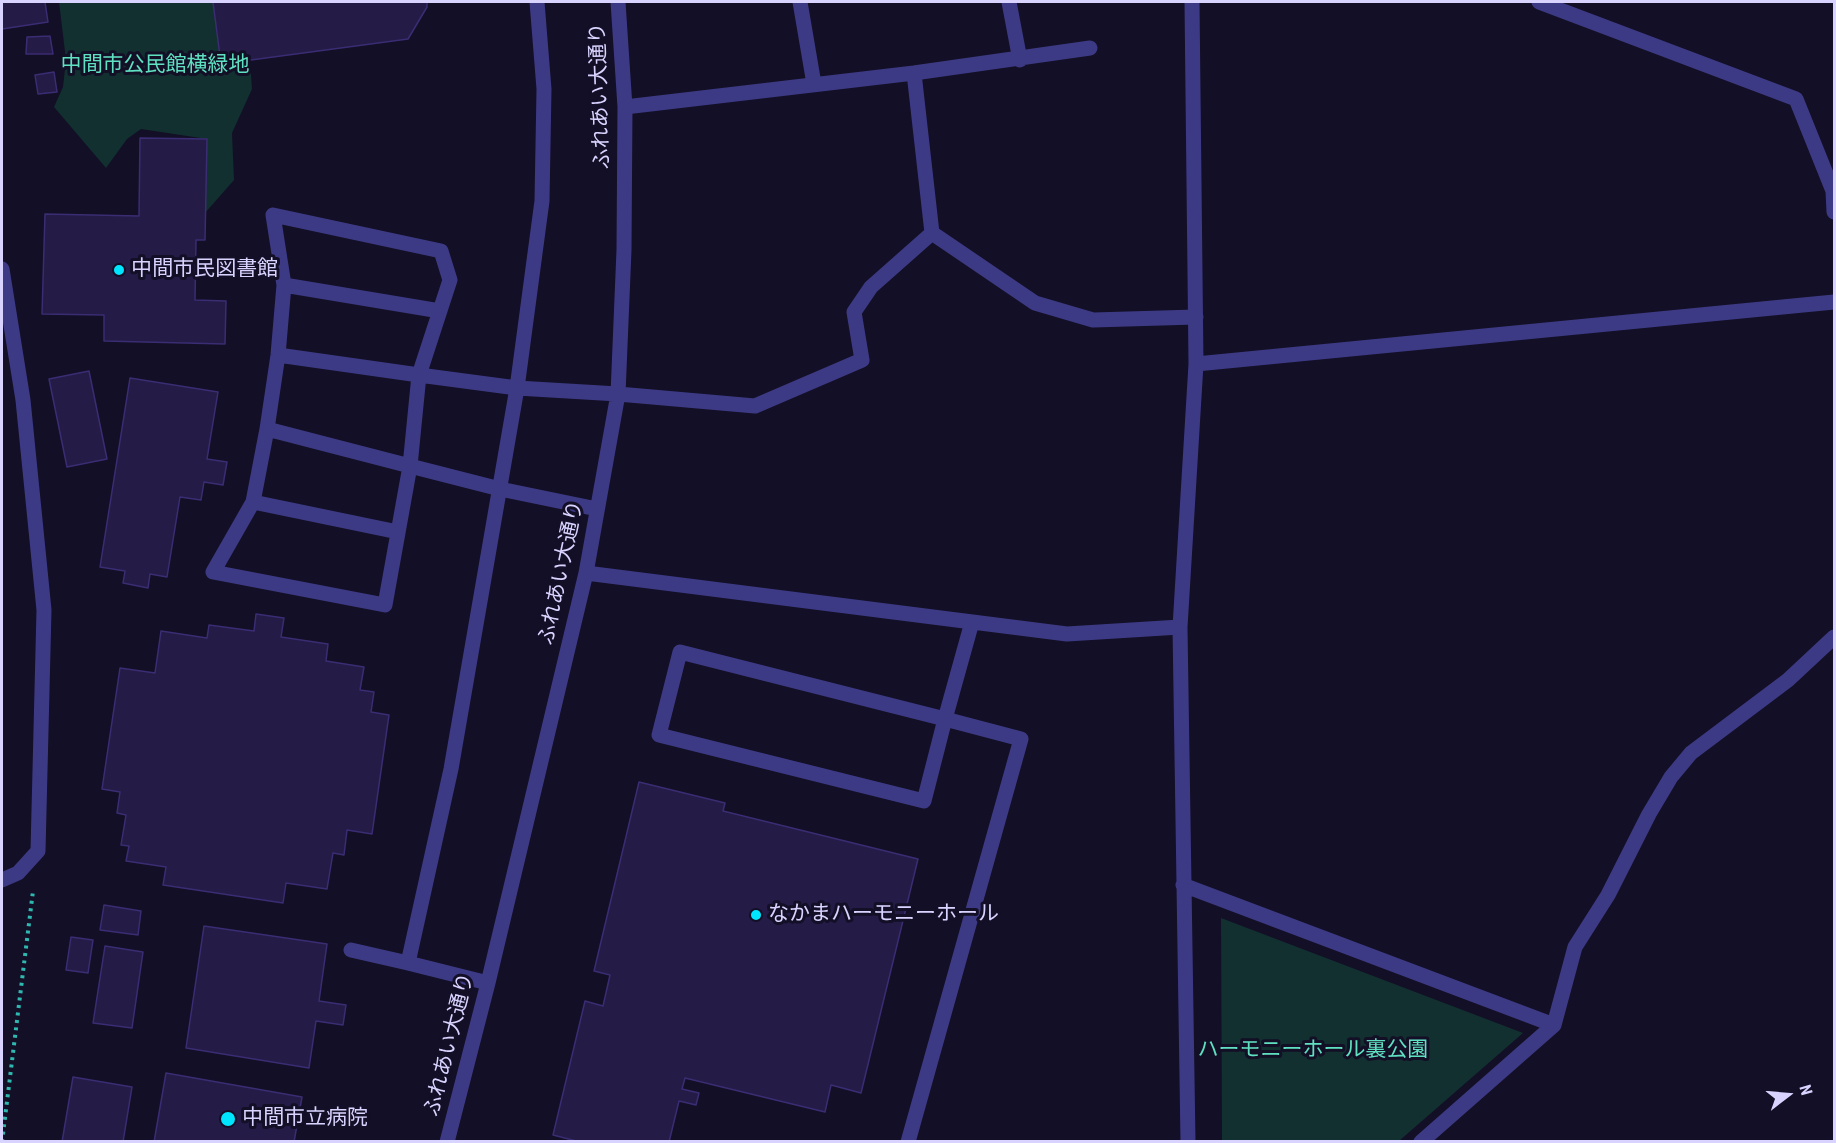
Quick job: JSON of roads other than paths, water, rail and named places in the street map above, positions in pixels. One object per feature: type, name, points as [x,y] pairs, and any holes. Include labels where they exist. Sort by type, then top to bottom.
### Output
[{"type":"street","points":[[408,963],[451,769],[517,388],[542,201],[544,89],[537,2]]},
{"type":"street","name":"ふれあい大通り","points":[[447,1142],[488,983],[586,573],[618,393],[624,250],[625,106],[618,2]]},
{"type":"street","points":[[800,2],[814,84]]},
{"type":"street","points":[[1009,2],[1020,60]]},
{"type":"street","points":[[1188,1142],[1180,627],[1196,364],[1192,2]]},
{"type":"street","points":[[1539,2],[1796,99],[1833,191],[1834,212]]},
{"type":"street","points":[[625,106],[914,74],[1090,48]]},
{"type":"street","points":[[914,74],[932,233],[1035,303],[1093,320],[1196,317]]},
{"type":"street","points":[[273,215],[441,250],[450,280],[440,311],[419,375],[410,466],[385,605],[213,572],[253,502],[267,429],[278,355],[284,285],[273,215]]},
{"type":"street","points":[[278,355],[517,388],[618,393],[754,406],[862,360],[854,312],[871,287],[932,233]]},
{"type":"street","points":[[2,269],[23,400],[44,610],[38,851],[18,873],[2,880]]},
{"type":"street","points":[[284,285],[440,311]]},
{"type":"street","points":[[1196,364],[1834,302]]},
{"type":"street","points":[[267,429],[500,489],[597,509]]},
{"type":"street","points":[[253,502],[398,532]]},
{"type":"street","points":[[586,573],[1067,634],[1180,627]]},
{"type":"street","points":[[908,1142],[1022,739],[945,719],[680,652],[659,735],[924,801],[945,719],[972,622]]},
{"type":"street","points":[[1420,1142],[1554,1025],[1575,947],[1608,895],[1649,814],[1671,777],[1691,753],[1788,680],[1834,637]]},
{"type":"street","points":[[1183,885],[1554,1025]]},
{"type":"street","points":[[351,950],[488,983]]},
{"type":"place","name":"中間市民図書館","points":[[119,270]]},
{"type":"place","name":"なかまハーモニーホール","points":[[756,915]]},
{"type":"place","name":"中間市立病院","points":[[228,1119]]},
{"type":"park label","name":"中間市公民館横緑地","points":[[155,66]]},
{"type":"park label","name":"ハーモニーホール裏公園","points":[[1313,1051]]}]
